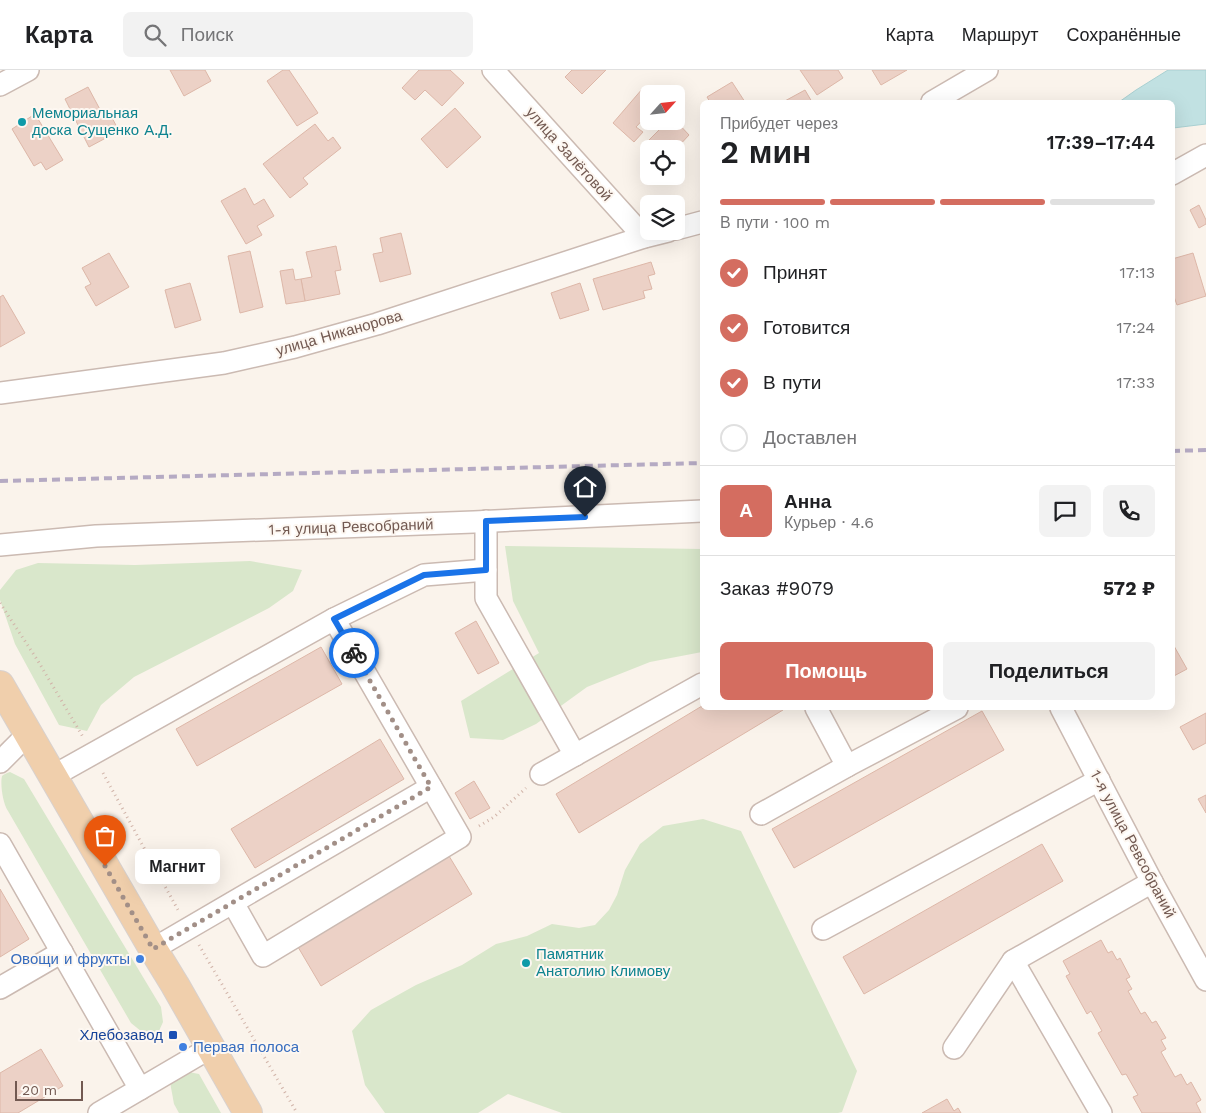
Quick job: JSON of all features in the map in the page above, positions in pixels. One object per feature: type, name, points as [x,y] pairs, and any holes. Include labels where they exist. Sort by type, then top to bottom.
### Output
[{"type":"main road","points":[[0,685],[248,1113]]},
{"type":"street","points":[[0,85],[28,70]]},
{"type":"street","name":"улица Залётовой","points":[[493,70],[640,233]]},
{"type":"street","points":[[935,100],[987,70]]},
{"type":"street","points":[[1175,172],[1206,155]]},
{"type":"street","points":[[685,227],[700,223]]},
{"type":"street","name":"улица Никанорова","points":[[0,393],[224,363],[295,347],[377,324],[640,238]]},
{"type":"street","name":"1-я улица Ревсобраний","points":[[0,545],[96,536],[700,511]]},
{"type":"street","points":[[486,521],[486,598],[575,755]]},
{"type":"street","points":[[53,776],[334,619],[424,575],[486,570]]},
{"type":"street","points":[[233,903],[263,956],[460,837],[334,619]]},
{"type":"street","points":[[542,774],[700,685]]},
{"type":"street","points":[[817,710],[847,766]]},
{"type":"street","points":[[761,814],[953,710]]},
{"type":"street","name":"1-я улица Ревсобраний","points":[[1062,710],[1152,882],[1206,980]]},
{"type":"street","points":[[0,762],[28,734]]},
{"type":"street","points":[[823,929],[1099,780]]},
{"type":"street","points":[[153,949],[431,787]]},
{"type":"street","points":[[0,844],[140,1089]]},
{"type":"street","points":[[954,1048],[1013,961],[1152,882]]},
{"type":"street","points":[[0,988],[62,952]]},
{"type":"street","points":[[1013,961],[1101,1113]]},
{"type":"street","points":[[99,1113],[210,1048]]},
{"type":"path","points":[[460,837],[494,817],[542,774]]},
{"type":"path","points":[[189,929],[297,1113]]},
{"type":"green space","points":[[505,546],[700,549],[700,652],[650,662],[587,687],[536,724],[503,740],[470,738],[461,701],[539,653],[513,601]]},
{"type":"green space","points":[[250,561],[302,570],[293,591],[269,608],[134,677],[101,705],[87,731],[59,725],[15,644],[0,600],[0,590],[16,570],[38,563],[135,565]]},
{"type":"green space","points":[[10,772],[24,779],[161,1007],[163,1022],[159,1031],[147,1036],[131,1023],[6,808],[1,780],[3,775]]},
{"type":"green space","points":[[703,819],[741,831],[857,1071],[842,1112],[562,1113],[508,1094],[478,1113],[385,1113],[365,1085],[352,1031],[371,1010],[416,985],[462,965],[496,944],[527,936],[552,924],[579,928],[595,925],[609,910],[617,895],[625,870],[640,844],[663,826]]},
{"type":"green space","points":[[183,1071],[199,1074],[221,1113],[179,1113],[174,1104],[170,1082]]},
{"type":"water","points":[[1168,70],[1206,70],[1206,124],[1175,128],[1175,100],[1122,100]]},
{"type":"building","points":[[170,70],[205,70],[211,81],[184,96]]},
{"type":"building","points":[[283,70],[289,70],[318,113],[297,126],[267,81]]},
{"type":"building","points":[[419,70],[450,70],[464,83],[442,106],[425,90],[415,100],[402,88]]},
{"type":"building","points":[[572,70],[606,70],[582,94],[565,77]]},
{"type":"building","points":[[800,70],[838,70],[843,78],[817,95]]},
{"type":"building","points":[[872,70],[907,70],[881,85]]},
{"type":"building","points":[[732,82],[744,100],[709,100],[707,97]]},
{"type":"building","points":[[88,87],[104,117],[110,114],[119,131],[89,147],[65,99]]},
{"type":"building","points":[[805,90],[811,100],[787,100]]},
{"type":"building","points":[[640,92],[640,123],[636,127],[643,132],[634,142],[613,123]]},
{"type":"building","points":[[455,108],[481,137],[447,168],[421,139]]},
{"type":"building","points":[[35,114],[63,160],[46,170],[41,162],[34,166],[12,129]]},
{"type":"building","points":[[315,124],[328,141],[333,137],[341,148],[303,178],[308,184],[290,198],[263,164]]},
{"type":"building","points":[[659,130],[684,130],[689,135],[684,140],[649,140]]},
{"type":"building","points":[[245,188],[254,205],[264,199],[274,216],[257,226],[262,235],[246,244],[221,201]]},
{"type":"building","points":[[1199,205],[1206,224],[1199,228],[1190,210]]},
{"type":"building","points":[[401,233],[411,274],[380,282],[373,254],[383,252],[380,238]]},
{"type":"building","points":[[336,246],[341,270],[335,271],[340,294],[305,301],[301,279],[312,277],[306,252]]},
{"type":"building","points":[[250,251],[263,307],[240,313],[228,256]]},
{"type":"building","points":[[109,253],[129,287],[96,306],[85,287],[91,284],[82,268]]},
{"type":"building","points":[[1193,253],[1206,296],[1177,305],[1175,299],[1175,258]]},
{"type":"building","points":[[651,262],[655,274],[648,276],[652,289],[643,291],[645,298],[603,310],[593,279]]},
{"type":"building","points":[[293,269],[295,280],[301,279],[305,301],[286,304],[280,271]]},
{"type":"building","points":[[190,283],[201,320],[175,328],[165,290]]},
{"type":"building","points":[[580,283],[589,310],[560,319],[551,293]]},
{"type":"building","points":[[3,295],[25,333],[0,347],[0,297]]},
{"type":"building","points":[[476,621],[499,663],[478,674],[455,633]]},
{"type":"building","points":[[321,647],[342,684],[197,766],[176,729]]},
{"type":"building","points":[[1175,648],[1187,669],[1175,675]]},
{"type":"building","points":[[700,707],[700,710],[783,710],[579,833],[556,794]]},
{"type":"building","points":[[982,711],[1004,750],[794,868],[772,829]]},
{"type":"building","points":[[1206,713],[1206,743],[1193,750],[1180,727]]},
{"type":"building","points":[[380,739],[404,779],[255,868],[231,829]]},
{"type":"building","points":[[474,781],[490,808],[470,819],[455,793]]},
{"type":"building","points":[[1206,795],[1206,813],[1198,799]]},
{"type":"building","points":[[1042,844],[1063,881],[864,994],[843,957]]},
{"type":"building","points":[[449,856],[472,894],[321,986],[298,947]]},
{"type":"building","points":[[0,889],[29,939],[0,957]]},
{"type":"building","points":[[1101,940],[1108,953],[1112,951],[1117,960],[1120,958],[1130,977],[1126,979],[1132,989],[1128,991],[1141,1014],[1145,1012],[1152,1023],[1156,1021],[1166,1038],[1161,1040],[1166,1049],[1161,1052],[1175,1077],[1181,1074],[1187,1085],[1191,1082],[1201,1100],[1196,1103],[1201,1113],[1142,1113],[1133,1097],[1138,1095],[1126,1074],[1122,1075],[1098,1033],[1102,1031],[1091,1011],[1087,1014],[1066,976],[1070,974],[1063,961]]},
{"type":"building","points":[[41,1049],[63,1086],[18,1113],[0,1113],[0,1073]]},
{"type":"building","points":[[947,1099],[954,1111],[958,1108],[961,1113],[922,1113]]},
{"type":"railway","points":[[1175,451],[1206,450]]},
{"type":"railway","points":[[0,481],[700,463]]},
{"type":"way so far","points":[[105,866],[153,949],[431,787],[354,653]]},
{"type":"place","name":"Мемориальная доска Сущенко А.Д.","points":[[22,122]]},
{"type":"place","name":"Магнит","points":[[105,866]]},
{"type":"place","name":"Овощи и фрукты","points":[[140,959]]},
{"type":"place","name":"Памятник Анатолию Климову","points":[[526,963]]},
{"type":"place","name":"Хлебозавод","points":[[173,1035]]},
{"type":"place","name":"Первая полоса","points":[[183,1047]]},
{"type":"route","points":[[354,653],[334,619],[424,575],[486,570],[486,521],[585,517]]}]
